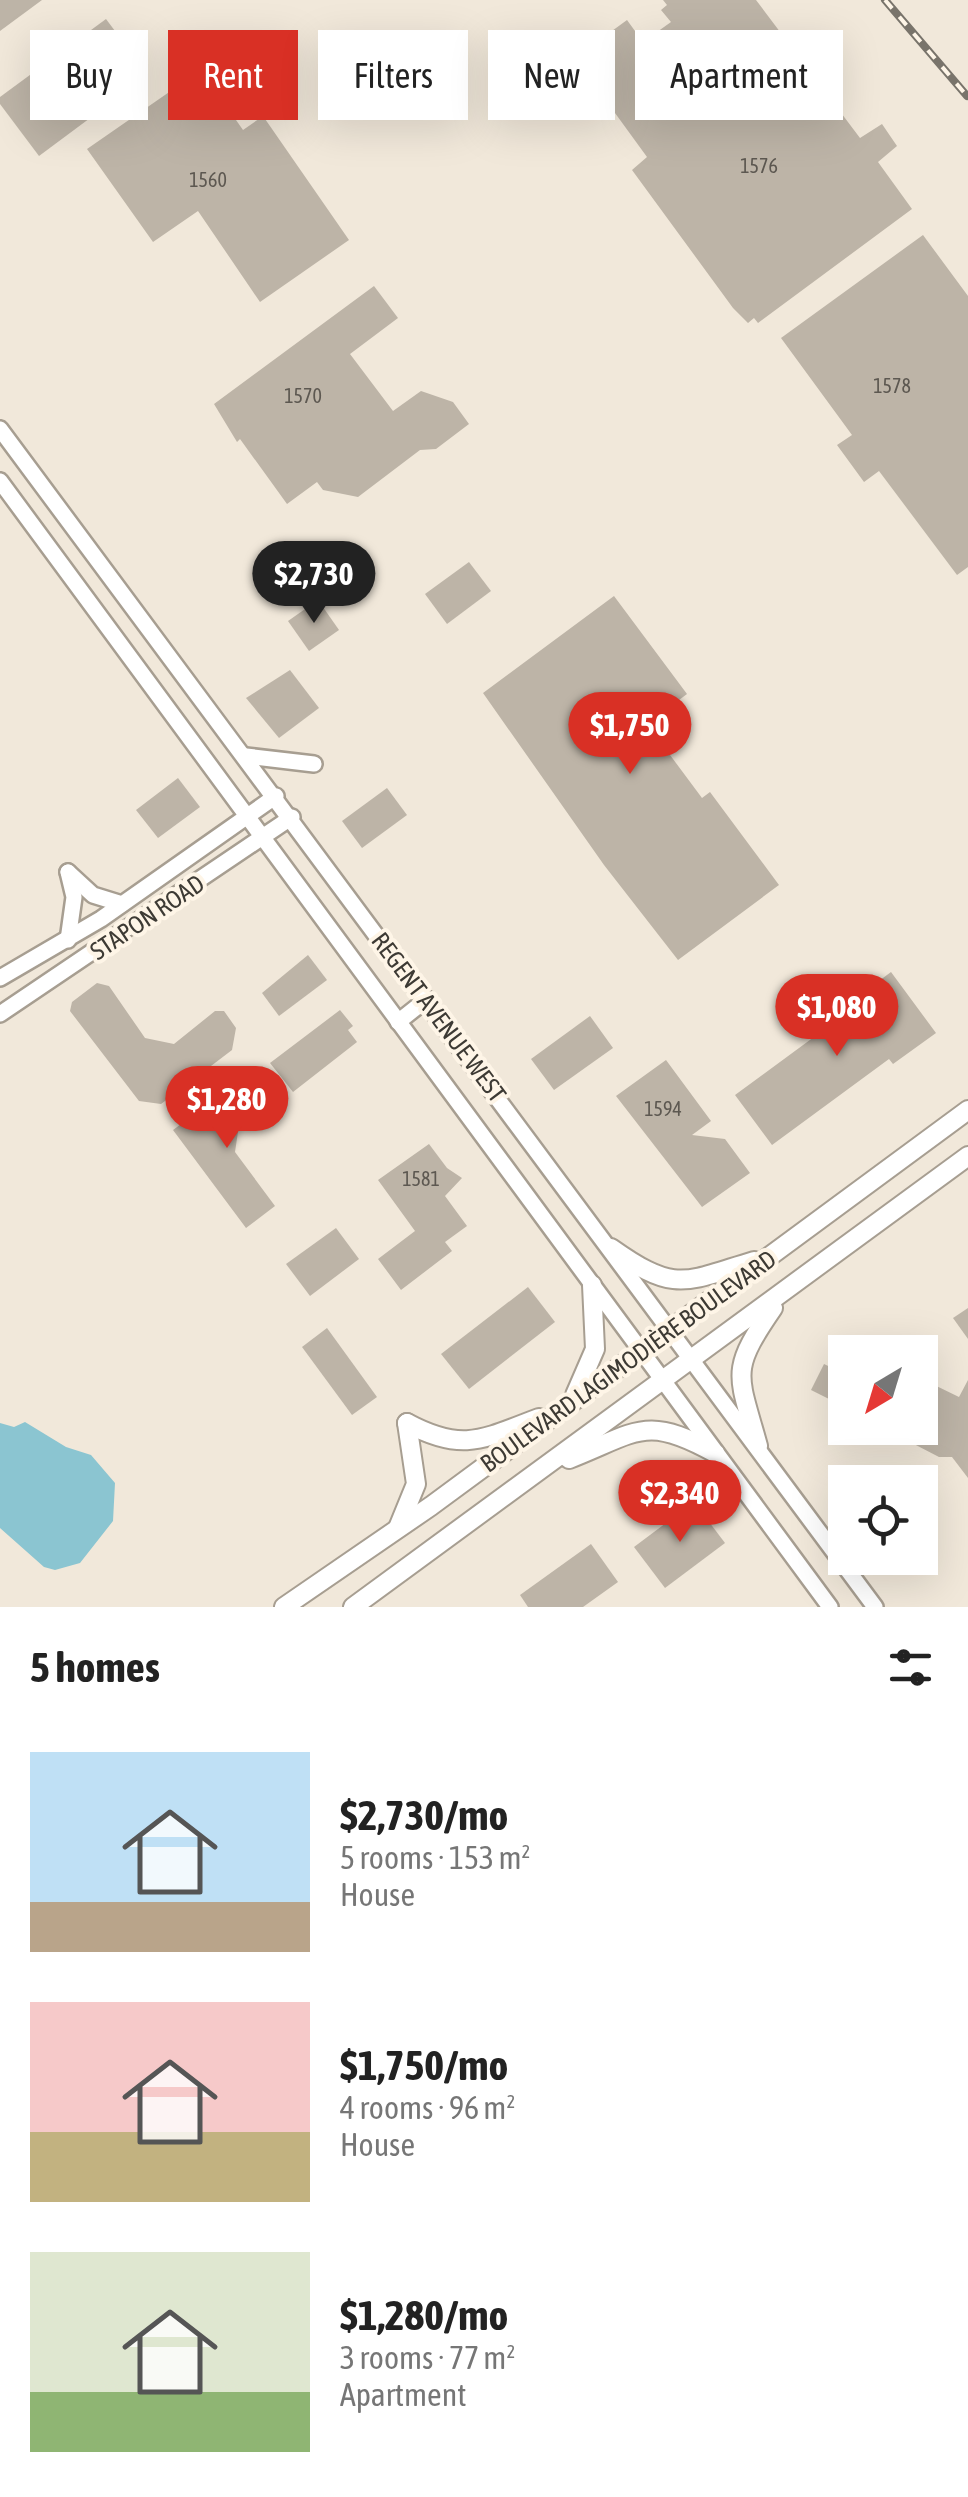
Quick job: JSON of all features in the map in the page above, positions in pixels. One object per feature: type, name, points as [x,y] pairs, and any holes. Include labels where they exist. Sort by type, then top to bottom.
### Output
[{"type":"main road","name":"REGENT AVENUE WEST","points":[[0,428],[428,999],[875,1607]]},
{"type":"main road","name":"REGENT AVENUE WEST","points":[[0,481],[260,839],[830,1607]]},
{"type":"main road","points":[[246,756],[314,764]]},
{"type":"main road","name":"STAPON ROAD","points":[[6,975],[68,940],[276,796]]},
{"type":"main road","name":"STAPON ROAD","points":[[0,1014],[292,817]]},
{"type":"main road","points":[[68,940],[74,897],[68,872],[93,895],[122,904]]},
{"type":"main road","points":[[6,975],[29,996]]},
{"type":"main road","points":[[398,1022],[428,999]]},
{"type":"main road","name":"BOULEVARD LAGIMODIÈRE BOULEVARD","points":[[284,1607],[396,1532],[968,1110]]},
{"type":"main road","name":"BOULEVARD LAGIMODIÈRE BOULEVARD","points":[[352,1607],[968,1156]]},
{"type":"main road","points":[[612,1248],[652,1275],[675,1282],[769,1256]]},
{"type":"main road","points":[[396,1532],[416,1484],[407,1423],[432,1437],[463,1442],[565,1406],[596,1349],[592,1285]]},
{"type":"main road","points":[[758,1446],[740,1379],[741,1364],[744,1350],[783,1293]]},
{"type":"main road","points":[[546,1468],[647,1428],[678,1432],[716,1452]]},
{"type":"water","points":[[25,1422],[66,1447],[91,1455],[115,1483],[113,1521],[80,1563],[55,1570],[44,1567],[0,1528],[0,1423],[14,1427]]},
{"type":"building","points":[[0,0],[42,0],[0,31]]},
{"type":"building","points":[[663,0],[756,0],[779,30],[660,30],[671,22],[661,10],[667,5]]},
{"type":"building","points":[[106,19],[114,30],[91,30]]},
{"type":"building","points":[[627,20],[635,31],[635,120],[843,120],[843,115],[860,138],[882,124],[897,146],[878,162],[912,209],[758,323],[754,318],[748,323],[632,170],[647,157],[615,113],[613,30]]},
{"type":"building","points":[[30,75],[30,120],[87,120],[39,156],[0,104],[0,97]]},
{"type":"building","points":[[168,93],[168,120],[236,120],[243,130],[257,120],[266,120],[349,240],[260,302],[198,211],[153,242],[87,149],[129,120],[148,120],[148,107]]},
{"type":"building","points":[[923,235],[968,296],[968,567],[957,575],[879,471],[864,482],[837,445],[852,435],[781,338]]},
{"type":"building","points":[[374,286],[398,318],[350,354],[393,411],[421,391],[453,402],[469,424],[436,449],[420,450],[358,497],[323,490],[317,482],[287,504],[240,439],[237,442],[214,404]]},
{"type":"building","points":[[469,562],[491,591],[447,624],[425,594]]},
{"type":"building","points":[[614,596],[687,694],[647,724],[702,798],[710,792],[779,885],[678,960],[604,865],[483,693]]},
{"type":"building","points":[[318,600],[339,630],[309,651],[288,621]]},
{"type":"building","points":[[290,670],[319,708],[279,738],[246,698]]},
{"type":"building","points":[[178,778],[200,807],[158,838],[136,810]]},
{"type":"building","points":[[387,788],[407,815],[362,848],[342,821]]},
{"type":"building","points":[[308,955],[327,980],[279,1016],[262,993]]},
{"type":"building","points":[[891,972],[936,1033],[893,1064],[889,1059],[772,1145],[735,1095],[852,1009],[848,1004]]},
{"type":"building","points":[[97,983],[109,986],[145,1038],[174,1044],[215,1011],[224,1011],[236,1028],[232,1050],[161,1104],[139,1101],[70,1011],[72,1002]]},
{"type":"building","points":[[340,1010],[353,1026],[348,1030],[357,1042],[293,1092],[270,1063]]},
{"type":"building","points":[[590,1016],[613,1048],[554,1090],[531,1059]]},
{"type":"building","points":[[666,1060],[711,1121],[692,1135],[725,1139],[750,1173],[702,1207],[616,1096]]},
{"type":"building","points":[[242,1079],[263,1108],[239,1125],[235,1152],[275,1206],[246,1228],[173,1130]]},
{"type":"building","points":[[429,1144],[447,1168],[462,1178],[445,1196],[467,1226],[445,1242],[452,1251],[401,1290],[378,1259],[415,1231],[378,1180]]},
{"type":"building","points":[[336,1228],[359,1259],[310,1296],[286,1264]]},
{"type":"building","points":[[528,1287],[555,1322],[469,1389],[441,1354]]},
{"type":"building","points":[[968,1308],[968,1339],[953,1318]]},
{"type":"building","points":[[327,1328],[377,1397],[352,1415],[302,1347]]},
{"type":"building","points":[[824,1364],[828,1366],[828,1398],[811,1390]]},
{"type":"building","points":[[968,1380],[968,1478],[952,1457],[939,1457],[916,1445],[938,1445],[938,1387],[959,1397]]},
{"type":"building","points":[[694,1502],[725,1543],[665,1588],[634,1547]]},
{"type":"building","points":[[591,1544],[618,1582],[583,1607],[528,1607],[520,1595]]},
{"type":"railway","points":[[885,0],[967,96]]}]
